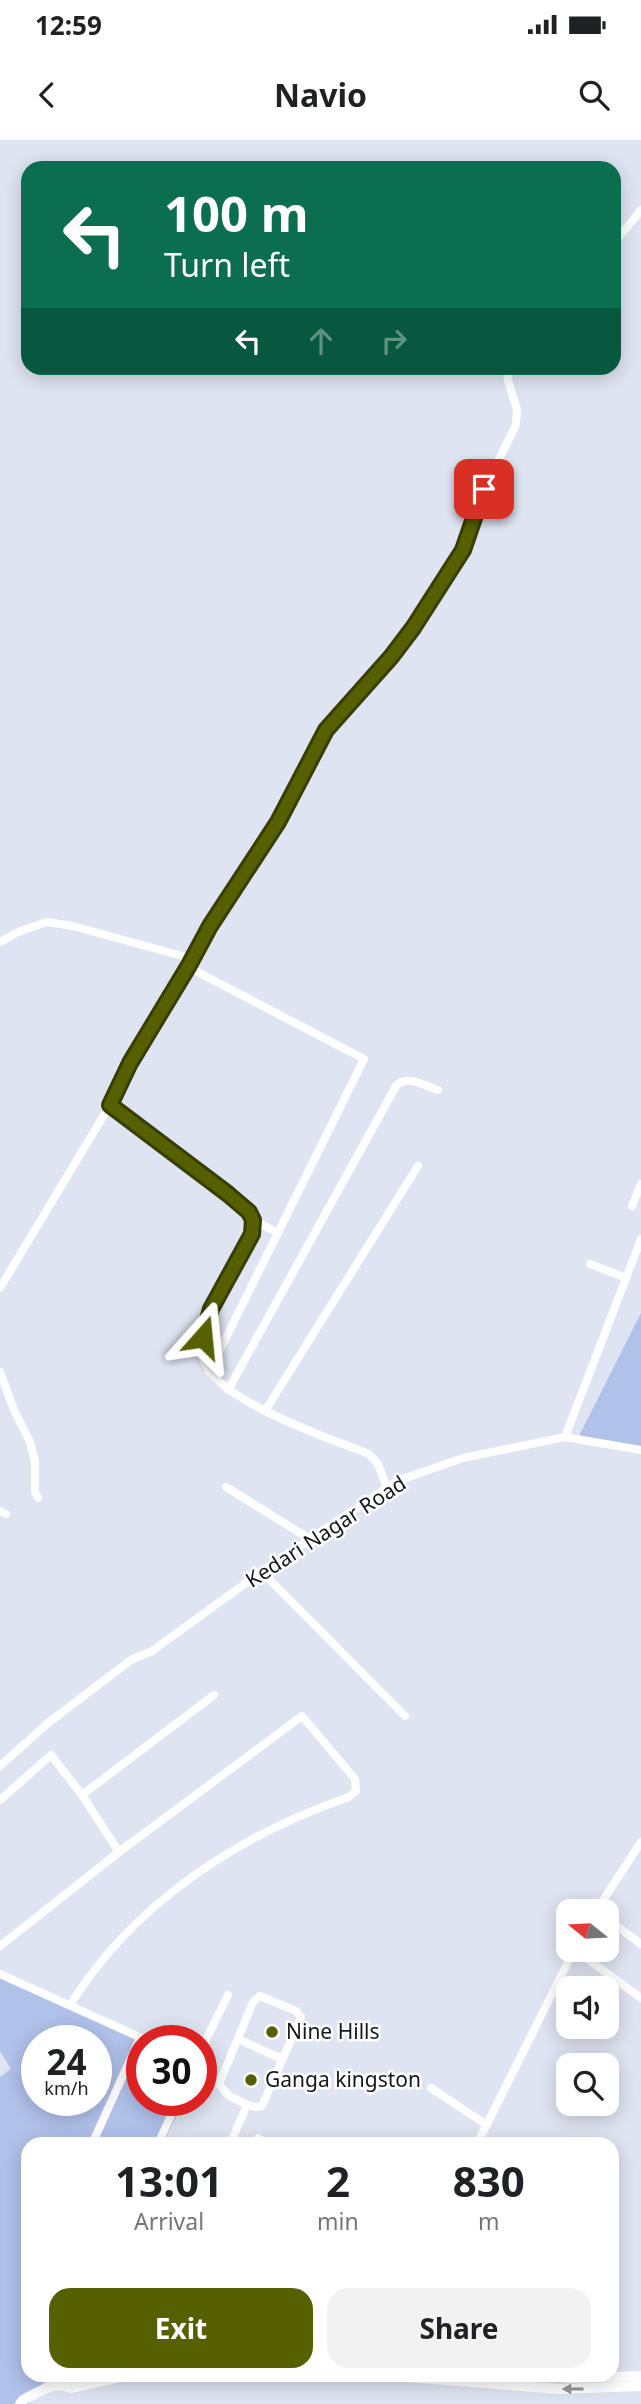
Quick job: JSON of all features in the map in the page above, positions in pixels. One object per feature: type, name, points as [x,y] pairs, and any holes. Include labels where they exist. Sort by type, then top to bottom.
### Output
[{"type":"street","points":[[621,234],[641,210]]},
{"type":"street","points":[[0,1288],[110,1105],[130,1063],[191,963],[210,926],[278,822],[326,730],[413,628],[466,544],[484,489],[516,425],[517,410],[508,375]]},
{"type":"street","points":[[0,942],[47,922],[73,926],[191,963],[364,1059],[209,1372]]},
{"type":"street","points":[[228,1390],[396,1086],[407,1079],[438,1090]]},
{"type":"street","points":[[110,1105],[228,1194],[249,1212],[253,1220],[252,1234],[211,1309],[203,1337],[202,1356],[209,1372],[228,1390],[265,1411],[369,1454],[378,1464],[387,1488]]},
{"type":"street","points":[[265,1411],[418,1166]]},
{"type":"street","points":[[632,1206],[641,1184]]},
{"type":"street","points":[[253,1220],[278,1233]]},
{"type":"street","points":[[565,1437],[641,1239]]},
{"type":"street","points":[[590,1264],[626,1278]]},
{"type":"street","points":[[0,1372],[14,1410],[30,1442],[35,1461],[35,1492],[38,1498]]},
{"type":"street","name":"Kedari Nagar Road","points":[[0,1766],[48,1723],[131,1660],[152,1651],[262,1572],[397,1481],[463,1458],[565,1437],[641,1450]]},
{"type":"street","points":[[226,1487],[310,1539]]},
{"type":"street","points":[[262,1572],[405,1716]]},
{"type":"street","points":[[82,1795],[214,1695]]},
{"type":"street","points":[[0,1945],[119,1852],[302,1716],[355,1779],[356,1791],[349,1797],[265,1831],[181,1884],[141,1919],[117,1945],[80,1988],[70,2005]]},
{"type":"street","points":[[0,1800],[51,1755],[82,1795],[119,1852]]},
{"type":"street","points":[[604,1899],[641,1842]]},
{"type":"street","points":[[620,1928],[641,1944]]},
{"type":"street","points":[[481,2137],[568,1962]]},
{"type":"street","points":[[594,1962],[641,1998]]},
{"type":"street","points":[[0,1974],[126,2031]]},
{"type":"street","points":[[213,2025],[228,1995]]},
{"type":"street","points":[[257,1997],[281,2004],[296,2011],[301,2017],[262,2106],[247,2105],[228,2095],[219,2084],[238,2039],[257,1997]]},
{"type":"street","points":[[238,2039],[282,2059]]},
{"type":"street","points":[[95,2137],[126,2074]]},
{"type":"street","points":[[431,2088],[487,2125]]},
{"type":"street","points":[[233,2137],[247,2105]]},
{"type":"street","points":[[161,2137],[171,2116]]},
{"type":"street","points":[[619,2377],[641,2376]]},
{"type":"street","points":[[20,2404],[55,2382]]},
{"type":"street","points":[[59,2382],[71,2388],[98,2382]]},
{"type":"street","points":[[470,2382],[561,2389],[641,2386]]},
{"type":"shaded area","points":[[641,1313],[641,1448],[578,1438]]},
{"type":"shaded area","points":[[0,1975],[104,2025],[21,2025],[21,2116],[112,2116],[112,2029],[126,2035],[126,2116],[176,2116],[166,2137],[21,2137],[21,2382],[43,2382],[29,2404],[0,2404],[0,2077],[11,2069],[0,2051]]},
{"type":"place","name":"Nine Hills","points":[[272,2032]]},
{"type":"place","name":"Ganga kingston","points":[[251,2080]]},
{"type":"route","points":[[203,1337],[211,1309],[252,1234],[253,1220],[249,1212],[228,1194],[110,1105],[130,1063],[210,926],[278,822],[326,730],[391,657],[463,550],[484,489]]}]
